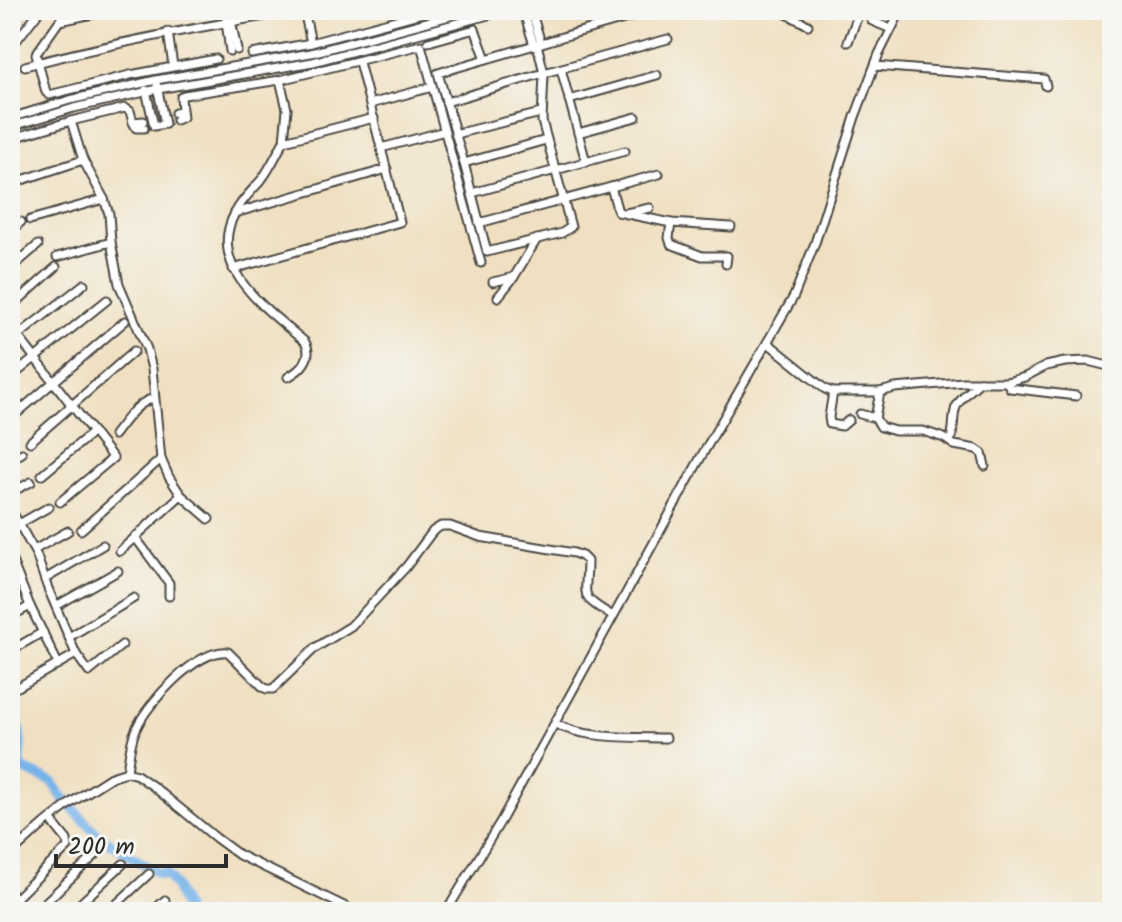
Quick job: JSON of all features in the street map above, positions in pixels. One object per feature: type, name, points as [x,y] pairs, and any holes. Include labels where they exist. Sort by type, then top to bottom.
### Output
[{"type":"street","points":[[10,49],[40,10]]},
{"type":"street","points":[[67,10],[36,54],[46,92],[52,95],[130,75],[216,59]]},
{"type":"street","points":[[60,21],[111,10]]},
{"type":"street","points":[[25,66],[228,17],[302,10],[311,43]]},
{"type":"street","points":[[252,54],[311,43],[433,10]]},
{"type":"street","points":[[408,33],[472,10],[473,20]]},
{"type":"street","points":[[10,118],[144,82],[157,84],[238,76],[507,10]]},
{"type":"street","points":[[523,10],[537,44]]},
{"type":"street","points":[[531,10],[537,44],[544,73],[541,113],[571,227],[562,233],[487,252],[439,72],[486,59],[537,44],[655,10]]},
{"type":"street","points":[[779,10],[808,25]]},
{"type":"street","points":[[848,42],[860,10]]},
{"type":"street","points":[[446,912],[556,724],[702,455],[794,296],[835,185],[855,117],[901,10]]},
{"type":"street","points":[[869,15],[872,21],[891,29]]},
{"type":"street","points":[[228,17],[238,76]]},
{"type":"street","points":[[428,42],[475,29],[486,59]]},
{"type":"street","points":[[168,32],[173,66]]},
{"type":"street","points":[[446,102],[668,39]]},
{"type":"street","points":[[172,117],[184,95],[280,80],[421,45],[481,263]]},
{"type":"street","points":[[10,127],[74,108],[146,92],[157,84],[236,66],[312,58]]},
{"type":"street","points":[[233,269],[400,222],[359,62]]},
{"type":"street","points":[[10,66],[14,70],[10,74]]},
{"type":"street","points":[[875,66],[1044,79],[1046,86]]},
{"type":"street","points":[[561,69],[586,162]]},
{"type":"street","points":[[569,100],[657,75]]},
{"type":"street","points":[[280,80],[287,109],[284,141],[264,177],[235,213],[229,226],[228,240],[229,259],[245,287],[309,348],[302,367],[288,377]]},
{"type":"street","points":[[144,82],[149,123]]},
{"type":"street","points":[[157,84],[172,117]]},
{"type":"street","points":[[370,104],[432,87]]},
{"type":"street","points":[[10,139],[125,108],[130,111],[136,128],[172,117]]},
{"type":"street","points":[[455,134],[541,113]]},
{"type":"street","points":[[578,133],[636,117]]},
{"type":"street","points":[[284,141],[374,118]]},
{"type":"street","points":[[71,121],[83,160],[104,199],[119,284],[147,349],[152,369],[161,459],[181,495],[209,519]]},
{"type":"street","points":[[381,148],[445,131]]},
{"type":"street","points":[[464,163],[546,140]]},
{"type":"street","points":[[472,193],[625,151]]},
{"type":"street","points":[[10,184],[83,160]]},
{"type":"street","points":[[235,213],[387,169]]},
{"type":"street","points":[[479,223],[659,174]]},
{"type":"street","points":[[611,187],[618,212],[671,223],[731,227]]},
{"type":"street","points":[[10,232],[26,221],[104,199]]},
{"type":"street","points":[[624,214],[650,208]]},
{"type":"street","points":[[671,223],[671,244],[702,256],[727,256],[726,264]]},
{"type":"street","points":[[498,297],[537,239]]},
{"type":"street","points":[[57,257],[111,242]]},
{"type":"street","points":[[10,269],[38,245]]},
{"type":"street","points":[[10,308],[56,267]]},
{"type":"street","points":[[493,282],[514,277]]},
{"type":"street","points":[[10,342],[84,284]]},
{"type":"street","points":[[10,378],[107,300]]},
{"type":"street","points":[[16,414],[125,321]]},
{"type":"street","points":[[10,326],[113,458],[60,502]]},
{"type":"street","points":[[768,343],[825,389],[833,392],[880,392],[895,388],[1007,382],[1046,366],[1065,362],[1088,361],[1112,367]]},
{"type":"street","points":[[30,442],[134,351]]},
{"type":"street","points":[[950,441],[956,408],[980,382]]},
{"type":"street","points":[[1007,382],[1010,388],[1076,396]]},
{"type":"street","points":[[833,392],[830,424],[842,426],[849,420]]},
{"type":"street","points":[[875,418],[880,392]]},
{"type":"street","points":[[114,435],[138,406],[154,398]]},
{"type":"street","points":[[860,414],[875,418],[881,427],[895,431],[923,431],[954,445],[976,449],[982,453],[985,466]]},
{"type":"street","points":[[42,475],[93,432]]},
{"type":"street","points":[[10,460],[22,453]]},
{"type":"street","points":[[81,530],[161,459]]},
{"type":"street","points":[[10,493],[31,482]]},
{"type":"street","points":[[120,551],[181,495]]},
{"type":"street","points":[[19,524],[49,507]]},
{"type":"street","points":[[10,508],[34,550],[76,654],[89,672],[122,645]]},
{"type":"street","points":[[127,772],[135,730],[143,716],[172,683],[196,662],[218,651],[228,652],[263,687],[273,689],[315,648],[351,626],[406,567],[433,531],[441,526],[450,526],[480,537],[582,556],[587,561],[586,595],[591,603],[613,616]]},
{"type":"street","points":[[34,550],[68,531]]},
{"type":"street","points":[[135,537],[169,583],[169,596]]},
{"type":"street","points":[[45,579],[103,545]]},
{"type":"street","points":[[10,556],[58,664]]},
{"type":"street","points":[[56,606],[118,571]]},
{"type":"street","points":[[10,582],[19,577]]},
{"type":"street","points":[[69,637],[134,598]]},
{"type":"street","points":[[10,617],[30,606]]},
{"type":"street","points":[[10,651],[43,632]]},
{"type":"street","points":[[18,687],[76,654]]},
{"type":"street","points":[[556,724],[566,730],[585,734],[666,738]]},
{"type":"street","points":[[10,855],[72,802],[111,777],[127,772],[154,787],[239,855],[356,912]]},
{"type":"street","points":[[26,912],[12,898],[68,847],[67,840],[50,819]]},
{"type":"street","points":[[35,912],[104,847]]},
{"type":"street","points":[[71,912],[123,864]]},
{"type":"street","points":[[108,912],[149,874]]},
{"type":"street","points":[[152,912],[165,900]]},
{"type":"waterway","points":[[10,702],[20,733],[20,765],[53,782],[63,798],[99,836],[161,875],[165,872],[186,912]]}]
